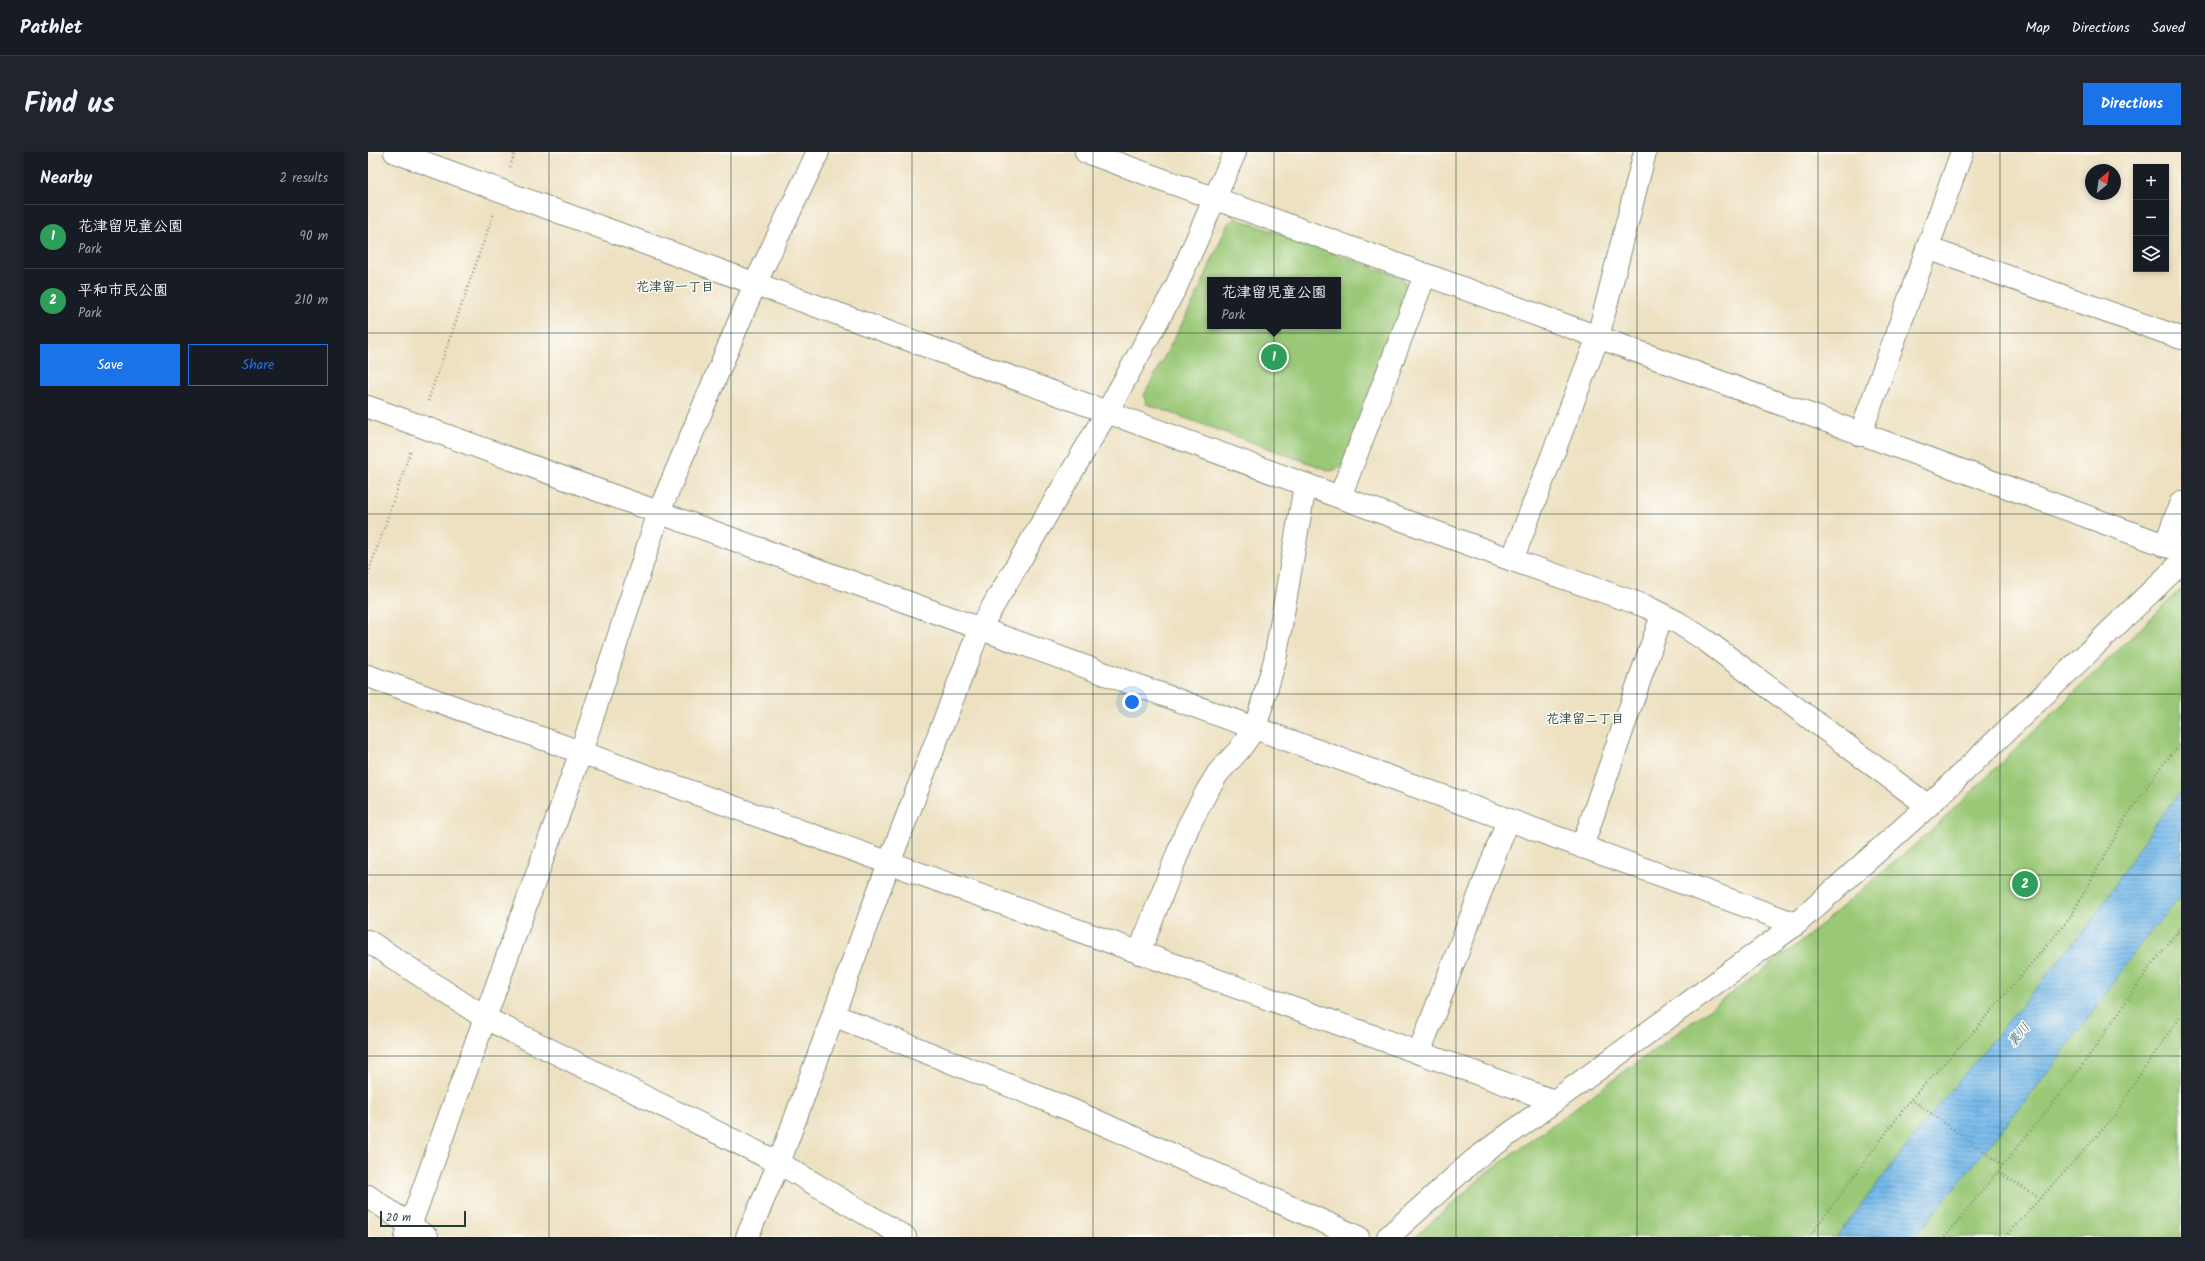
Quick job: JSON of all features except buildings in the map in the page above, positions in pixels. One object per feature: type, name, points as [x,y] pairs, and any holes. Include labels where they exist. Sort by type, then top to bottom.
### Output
[{"type":"main road","points":[[395,152],[1305,485],[1512,560],[1646,606],[1677,622],[1705,640],[1928,806]]},
{"type":"main road","points":[[414,1233],[485,1018],[581,752],[659,512],[755,284],[818,152]]},
{"type":"main road","points":[[1086,152],[1598,337],[2173,548],[2181,502]]},
{"type":"main road","points":[[747,1237],[779,1163],[889,863],[980,628],[1107,412],[1176,287],[1235,152]]},
{"type":"main road","points":[[1512,560],[1598,337],[1645,152]]},
{"type":"main road","points":[[1860,434],[1962,152]]},
{"type":"main road","points":[[1927,248],[2181,338]]},
{"type":"main road","points":[[1340,497],[1425,275]]},
{"type":"main road","points":[[368,407],[1796,924]]},
{"type":"main road","points":[[1139,953],[1188,827],[1218,773],[1239,750],[1255,728],[1275,660],[1305,485]]},
{"type":"main road","points":[[1388,1237],[1474,1160],[1796,924],[1928,806],[2181,563]]},
{"type":"main road","points":[[1582,847],[1662,614]]},
{"type":"main road","points":[[368,676],[1554,1101]]},
{"type":"main road","points":[[1418,1053],[1508,820]]},
{"type":"main road","points":[[368,941],[485,1018],[779,1163],[905,1237]]},
{"type":"main road","points":[[833,1015],[1076,1112],[1358,1237]]},
{"type":"main road","points":[[368,1196],[414,1233],[434,1237]]},
{"type":"path","points":[[507,174],[515,152]]},
{"type":"path","points":[[426,406],[494,214]]},
{"type":"path","points":[[368,574],[412,445]]},
{"type":"path","points":[[1809,1237],[1911,1100],[1976,1029],[2070,918],[2126,817],[2162,765],[2181,742]]},
{"type":"path","points":[[1945,1237],[2077,1073],[2148,970],[2181,927]]},
{"type":"path","points":[[2177,933],[2181,936]]},
{"type":"path","points":[[2005,1237],[2115,1116],[2140,1074],[2181,1016]]},
{"type":"path","points":[[1911,1100],[2003,1165]]},
{"type":"path","points":[[1998,1172],[2040,1198]]},
{"type":"green space","points":[[1235,218],[1401,277],[1409,290],[1342,467],[1331,471],[1146,404],[1144,395],[1197,295],[1228,223]]},
{"type":"green space","points":[[2181,589],[2181,1237],[1415,1237],[1485,1174],[1802,941],[1934,828]]},
{"type":"water","name":"裏川","points":[[2181,792],[2181,896],[2139,946],[2058,1060],[1915,1237],[1836,1237],[1937,1107],[2090,923],[2155,824]]},
{"type":"place","name":"花津留児童公園","points":[[1274,357]]},
{"type":"place","name":"平和市民公園","points":[[2025,884]]},
{"type":"district","name":"花津留一丁目","points":[[675,286]]},
{"type":"district","name":"花津留二丁目","points":[[1585,718]]}]
